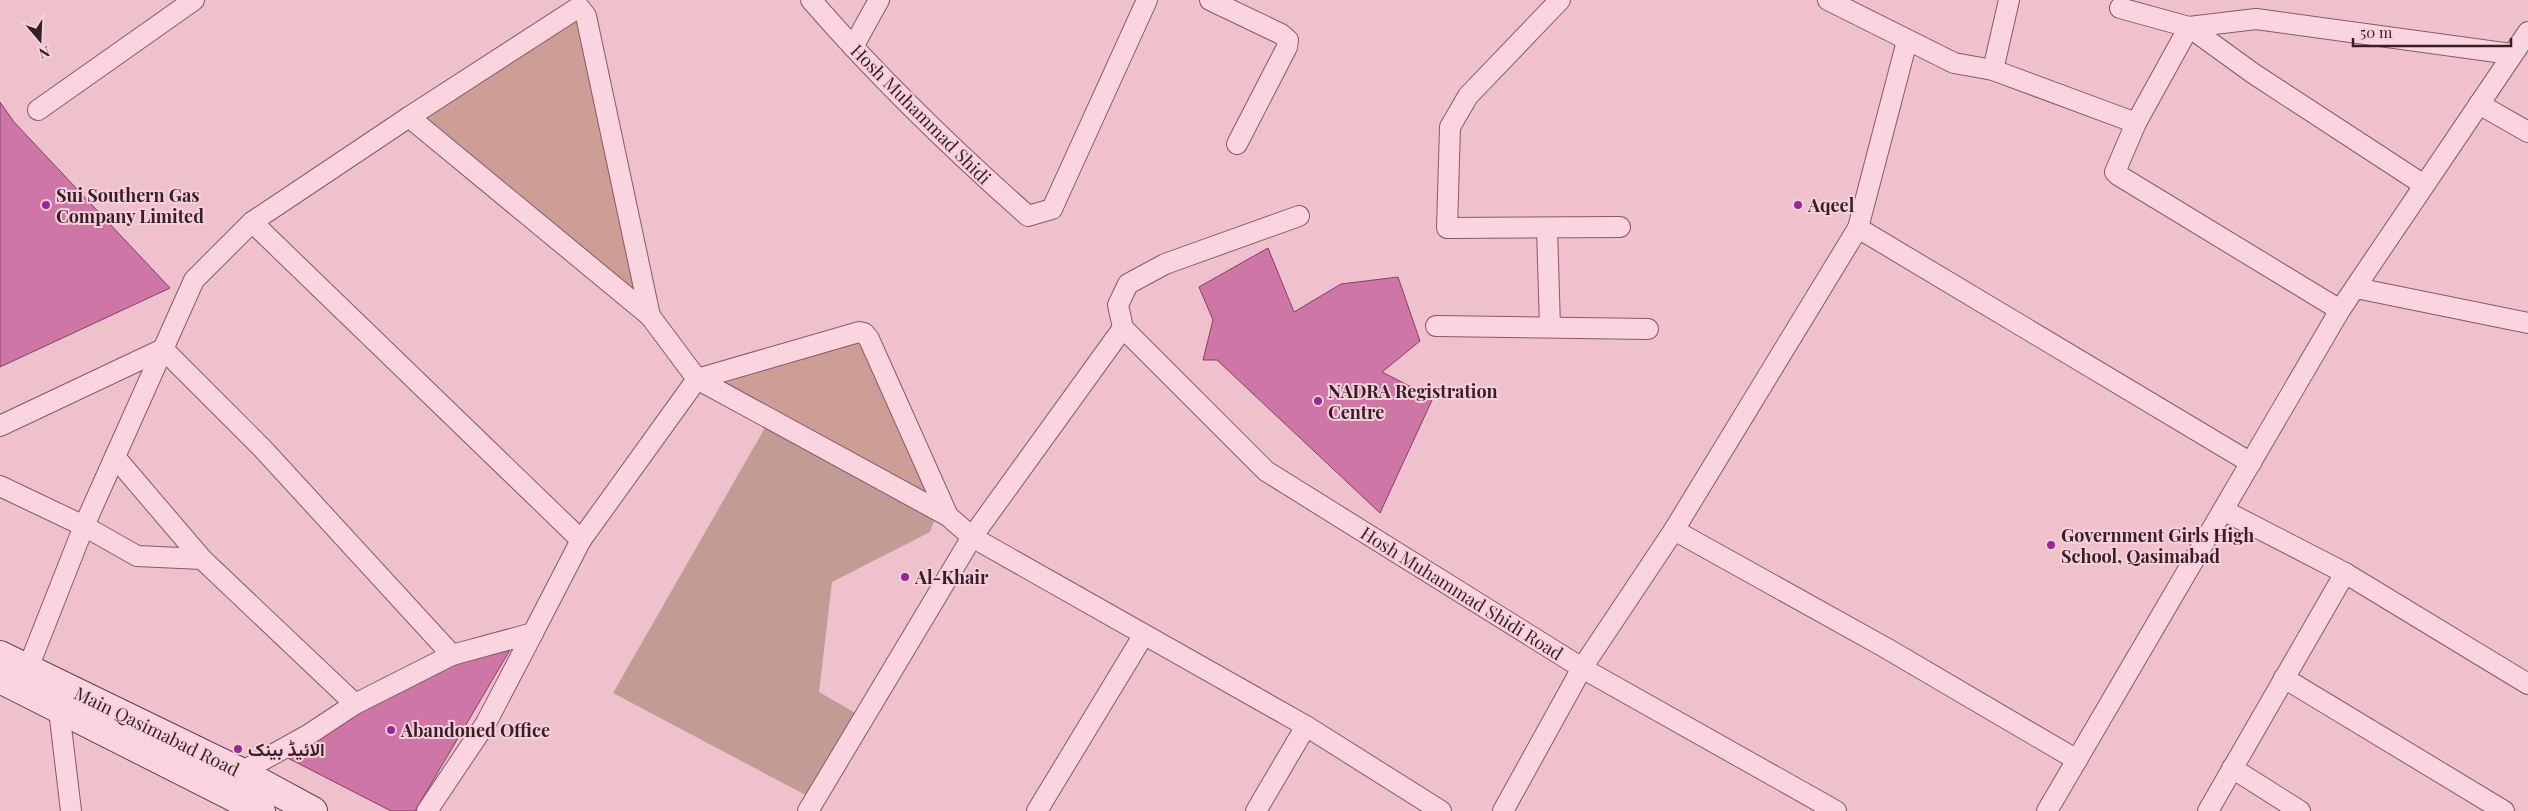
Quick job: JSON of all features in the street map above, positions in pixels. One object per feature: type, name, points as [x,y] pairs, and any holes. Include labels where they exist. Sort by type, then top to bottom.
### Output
[{"type":"main road","name":"Main Qasimabad Road","points":[[0,655],[242,772],[299,808]]},
{"type":"main road","name":"Main Qasimabad Road","points":[[0,679],[261,811]]},
{"type":"street","points":[[38,110],[194,0]]},
{"type":"street","name":"Hosh Muhammad Shidi","points":[[811,0],[853,48],[967,162],[1028,216],[1052,209],[1147,0]]},
{"type":"street","points":[[853,48],[879,0]]},
{"type":"street","points":[[1210,0],[1281,34],[1288,40],[1287,47],[1237,144]]},
{"type":"street","points":[[1560,0],[1468,96],[1450,127],[1447,228],[1620,227]]},
{"type":"street","points":[[1828,0],[1954,63],[1993,70],[2136,122]]},
{"type":"street","points":[[1993,70],[2009,0]]},
{"type":"street","points":[[28,668],[84,526],[194,280],[252,222],[579,7],[586,16],[650,316]]},
{"type":"street","points":[[2120,8],[2189,27],[2254,74],[2424,185]]},
{"type":"street","points":[[2189,27],[2256,19],[2511,54]]},
{"type":"street","points":[[2189,27],[2136,122],[2115,172],[2340,310]]},
{"type":"street","points":[[2047,811],[2340,310],[2511,54],[2528,32]]},
{"type":"street","points":[[1505,810],[1582,668],[1674,530],[1858,228],[1907,41]]},
{"type":"street","points":[[2479,104],[2528,132]]},
{"type":"street","points":[[410,117],[650,316],[697,379],[948,516],[972,537],[1143,636],[1306,726],[1441,811]]},
{"type":"street","points":[[808,811],[972,537],[1123,328],[1118,305],[1128,284],[1165,264],[1298,216]]},
{"type":"street","points":[[252,222],[581,540]]},
{"type":"street","points":[[1548,228],[1550,327]]},
{"type":"street","points":[[1858,228],[2251,463]]},
{"type":"street","points":[[2356,288],[2528,323]]},
{"type":"street","points":[[1436,326],[1648,329]]},
{"type":"street","name":"Hosh Muhammad Shidi Road","points":[[1123,328],[1266,471],[1582,668],[1836,811]]},
{"type":"street","points":[[427,811],[486,723],[581,540],[697,379],[858,332],[864,333],[948,516]]},
{"type":"street","points":[[0,426],[163,349]]},
{"type":"street","points":[[163,349],[263,448],[452,654]]},
{"type":"street","points":[[115,457],[202,559],[354,704]]},
{"type":"street","points":[[0,486],[84,526],[137,556],[202,559]]},
{"type":"street","points":[[2223,510],[2345,573],[2528,684]]},
{"type":"street","points":[[1674,530],[1886,648],[2076,760]]},
{"type":"street","points":[[2208,811],[2345,573]]},
{"type":"street","points":[[242,772],[308,735],[354,704],[452,654],[532,633]]},
{"type":"street","points":[[1037,811],[1143,636]]},
{"type":"street","points":[[2284,678],[2504,811]]},
{"type":"street","points":[[59,710],[72,811]]},
{"type":"street","points":[[1256,811],[1306,726]]},
{"type":"street","points":[[2232,768],[2300,811]]},
{"type":"shaded area","points":[[579,7],[650,316],[409,117]]},
{"type":"shaded area","points":[[859,332],[948,516],[697,379]]},
{"type":"shaded area","points":[[770,419],[938,510],[930,532],[832,582],[819,692],[864,718],[815,800],[613,693]]},
{"type":"building","name":"Sui Southern Gas Company Limited","points":[[0,102],[14,122],[170,288],[0,367]]},
{"type":"building","points":[[1268,248],[1294,312],[1341,284],[1398,277],[1420,341],[1382,372],[1433,398],[1380,513],[1217,360],[1203,360],[1213,320],[1199,287]]},
{"type":"building","name":"Abandoned Office","points":[[510,650],[415,811],[391,811],[282,755],[452,655]]},
{"type":"place","name":"Sui Southern Gas Company Limited","points":[[46,205]]},
{"type":"place","name":"Aqeel","points":[[1798,205]]},
{"type":"place","name":"NADRA Registration Centre","points":[[1318,401]]},
{"type":"place","name":"Government Girls High School, Qasimabad","points":[[2051,545]]},
{"type":"place","name":"Al-Khair","points":[[905,577]]},
{"type":"place","name":"Abandoned Office","points":[[391,730]]},
{"type":"place","name":"الائیڈ بینک","points":[[238,749]]}]
